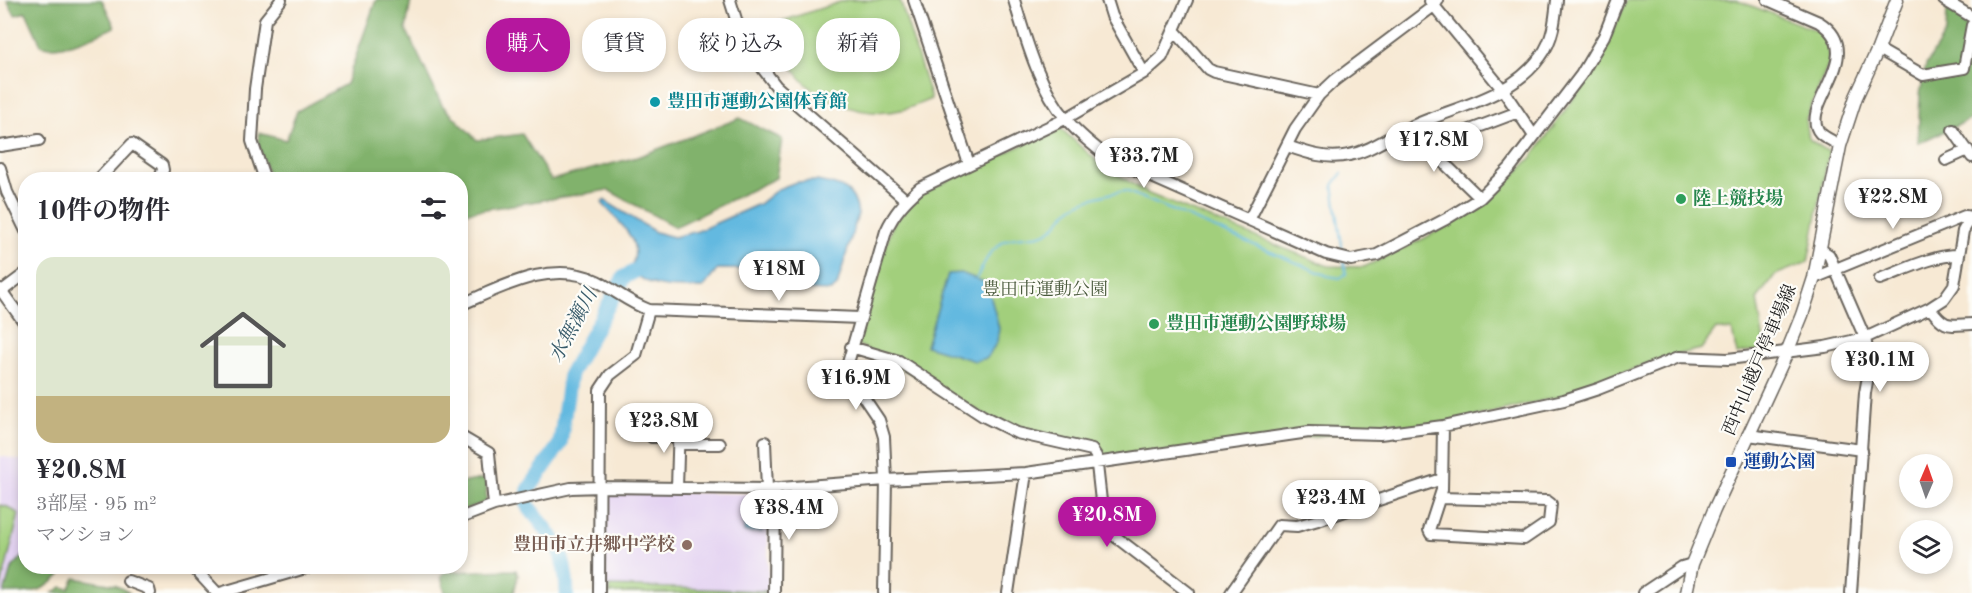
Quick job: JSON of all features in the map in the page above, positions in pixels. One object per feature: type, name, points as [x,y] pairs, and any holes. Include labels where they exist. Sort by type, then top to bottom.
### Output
[{"type":"main road","name":"西中山越戸停車場線","points":[[1686,593],[1692,564],[1714,510],[1787,352],[1814,278],[1840,146],[1856,97],[1897,0]]},
{"type":"street","points":[[262,172],[252,141],[255,89],[265,20],[281,0]]},
{"type":"street","points":[[730,0],[739,29],[776,86],[906,200]]},
{"type":"street","points":[[914,0],[969,164]]},
{"type":"street","points":[[1014,0],[1033,63],[1065,119],[1109,158],[1326,254],[1351,260],[1377,255],[1446,219],[1480,198],[1510,168],[1581,75],[1604,36],[1618,0]]},
{"type":"street","points":[[1107,0],[1112,16],[1144,73]]},
{"type":"street","points":[[884,593],[886,480],[883,431],[874,412],[854,383],[848,363],[886,231],[893,215],[920,188],[1065,119],[1144,73],[1162,57],[1187,0]]},
{"type":"street","points":[[1287,146],[1320,156],[1349,156],[1366,150],[1408,128],[1503,90],[1542,56],[1552,36],[1557,0]]},
{"type":"street","points":[[1768,0],[1827,26],[1837,44],[1837,63],[1816,118],[1821,134],[1840,146]]},
{"type":"street","points":[[1944,0],[1972,17]]},
{"type":"street","points":[[1249,220],[1295,129],[1319,95],[1434,2],[1503,90],[1534,136]]},
{"type":"street","points":[[1878,49],[1923,75],[1964,68],[1972,24]]},
{"type":"street","points":[[1174,30],[1208,69],[1214,72],[1319,95]]},
{"type":"street","points":[[1432,151],[1465,132],[1518,112]]},
{"type":"street","points":[[1408,128],[1480,198]]},
{"type":"street","points":[[1946,160],[1970,153],[1953,130]]},
{"type":"street","points":[[0,146],[39,140]]},
{"type":"street","points":[[106,172],[132,144],[162,165],[162,172]]},
{"type":"street","points":[[0,168],[18,214]]},
{"type":"street","points":[[1814,278],[1965,216],[1972,216]]},
{"type":"street","points":[[468,515],[494,505],[564,489],[601,487],[771,489],[1026,473],[1310,432],[1380,434],[1443,426],[1564,400],[1678,357],[1728,359],[1825,347],[1865,338],[1930,308],[1944,299],[1954,285],[1962,231],[1972,216]]},
{"type":"street","points":[[1820,249],[1829,255],[1836,270],[1865,338],[1870,365],[1865,393],[1851,593]]},
{"type":"street","points":[[1880,279],[1923,263],[1959,255]]},
{"type":"street","points":[[468,302],[542,274],[554,272],[585,276],[622,298],[649,310],[860,318]]},
{"type":"street","points":[[18,278],[1,290],[18,314]]},
{"type":"street","points":[[1930,308],[1940,322],[1947,325],[1972,324]]},
{"type":"street","points":[[599,593],[600,390],[610,375],[636,355],[649,310]]},
{"type":"street","points":[[851,347],[899,361],[983,416],[1017,433],[1092,450],[1097,462],[1103,519],[1108,531],[1189,593]]},
{"type":"street","points":[[677,488],[679,421]]},
{"type":"street","points":[[1440,498],[1547,501],[1551,504],[1549,522],[1524,539],[1431,534],[1429,530],[1440,498],[1443,426]]},
{"type":"street","points":[[1748,435],[1862,450]]},
{"type":"street","points":[[652,437],[720,444]]},
{"type":"street","points":[[468,441],[489,453],[494,505]]},
{"type":"street","points":[[765,442],[771,489],[774,593]]},
{"type":"street","points":[[1008,593],[1026,473]]},
{"type":"street","points":[[1231,593],[1279,525],[1297,525],[1318,520],[1442,478]]},
{"type":"street","points":[[1643,593],[1682,567],[1692,564]]},
{"type":"street","points":[[200,574],[218,593],[284,574]]},
{"type":"street","points":[[128,581],[149,589],[150,593]]},
{"type":"shaded area","points":[[0,456],[18,460],[18,561],[11,593],[0,593]]},
{"type":"shaded area","name":"豊田市立井郷中学校","points":[[611,492],[764,494],[768,497],[768,593],[605,593],[606,498]]},
{"type":"green space","points":[[7,0],[102,0],[115,27],[68,45],[49,47],[41,45],[26,12],[15,15]]},
{"type":"green space","points":[[376,0],[411,0],[406,29],[442,105],[477,140],[522,134],[551,180],[637,157],[740,118],[782,139],[776,178],[675,227],[608,190],[468,212],[468,172],[267,172],[258,144],[259,133],[286,140],[297,111],[346,84]]},
{"type":"green space","points":[[846,0],[900,0],[931,99],[901,110],[871,112],[839,104],[825,97],[812,88],[796,72],[804,72],[804,18],[791,18]]},
{"type":"green space","name":"豊田市運動公園","points":[[1627,0],[1736,0],[1818,31],[1828,46],[1829,63],[1806,119],[1809,139],[1829,152],[1808,262],[1775,275],[1757,299],[1765,349],[1737,354],[1732,330],[1716,329],[1701,349],[1662,358],[1563,396],[1439,425],[1372,430],[1101,460],[1097,450],[1011,429],[855,343],[893,224],[919,195],[1059,127],[1099,163],[1149,194],[1328,266],[1364,267],[1425,238],[1486,204],[1532,157],[1597,65]]},
{"type":"green space","points":[[1947,9],[1972,20],[1972,119],[1918,143],[1920,94],[1926,65],[1946,32]]},
{"type":"green space","points":[[487,480],[486,502],[468,508],[468,482]]},
{"type":"green space","points":[[0,505],[18,513],[18,518],[0,591]]},
{"type":"green space","points":[[18,561],[18,574],[62,574],[40,590],[4,593],[11,569]]},
{"type":"green space","points":[[516,570],[518,575],[514,593],[445,593],[441,576],[443,574],[468,574],[468,571]]},
{"type":"green space","points":[[75,578],[115,585],[130,593],[53,593],[62,587],[69,589]]},
{"type":"green space","points":[[609,586],[766,591],[766,593],[609,593]]},
{"type":"water","points":[[817,181],[839,186],[850,193],[854,198],[858,214],[837,286],[831,291],[806,290],[788,270],[718,269],[703,288],[664,287],[645,281],[630,268],[635,250],[628,233],[602,203],[604,200],[655,232],[674,237],[698,231],[759,204],[778,189],[796,182]]},
{"type":"water","points":[[961,273],[987,283],[999,328],[997,342],[987,358],[975,361],[926,346],[948,274]]},
{"type":"water","points":[[745,501],[763,502],[762,532],[744,532]]},
{"type":"waterway","points":[[1342,173],[1333,185],[1343,253]]},
{"type":"waterway","points":[[976,279],[988,256],[1009,239],[1043,234],[1051,230],[1074,206],[1097,197],[1126,191],[1328,276],[1340,278],[1346,274],[1344,262]]},
{"type":"waterway","name":"水無瀬川","points":[[567,593],[561,554],[551,536],[527,505],[529,489],[560,444],[570,374],[624,277],[651,263]]},
{"type":"place","name":"豊田市運動公園体育館","points":[[655,102]]},
{"type":"place","name":"陸上競技場","points":[[1681,199]]},
{"type":"place","name":"豊田市運動公園野球場","points":[[1154,324]]},
{"type":"place","name":"運動公園","points":[[1731,462]]},
{"type":"place","name":"豊田市立井郷中学校","points":[[687,545]]}]
